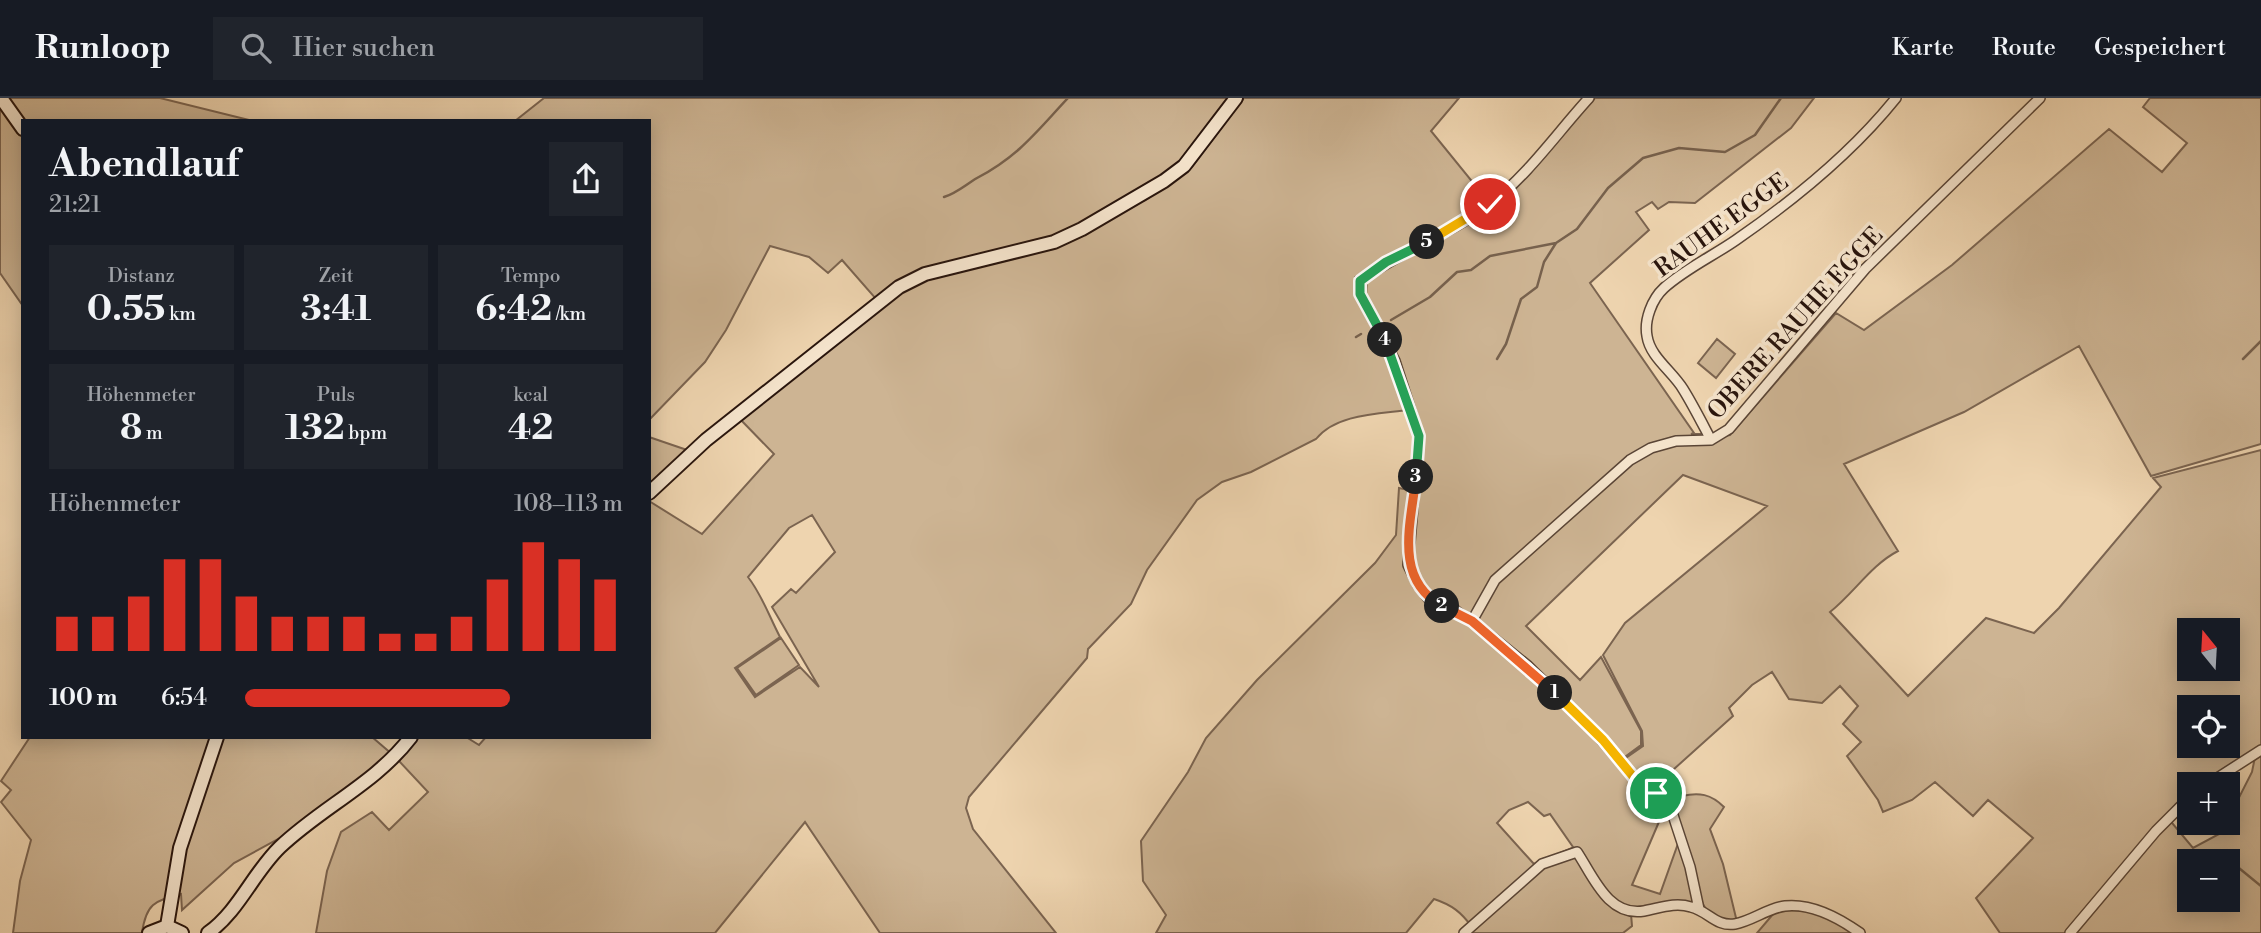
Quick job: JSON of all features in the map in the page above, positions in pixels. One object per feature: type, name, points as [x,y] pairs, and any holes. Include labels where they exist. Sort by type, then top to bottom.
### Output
[{"type":"street","points":[[1,98],[21,126]]},
{"type":"street","points":[[651,491],[706,440],[899,287],[925,274],[1054,242],[1082,229],[1164,181],[1184,166],[1236,98]]},
{"type":"street","points":[[1589,98],[1490,204],[1461,224],[1386,262],[1360,281],[1360,294],[1395,361],[1419,436],[1408,565],[1428,598],[1472,621],[1546,684],[1593,730],[1636,780],[1669,803],[1690,867],[1699,909]]},
{"type":"street","name":"RAUHE EGGE","points":[[1711,440],[1683,389],[1653,351],[1647,338],[1647,317],[1654,302],[1664,287],[1735,241],[1807,187],[1863,134],[1896,98]]},
{"type":"street","name":"OBERE RAUHE EGGE","points":[[1472,621],[1495,580],[1630,460],[1651,448],[1676,441],[1711,440],[1729,429],[1865,270],[2040,98]]},
{"type":"street","points":[[167,926],[180,848],[216,739]]},
{"type":"street","points":[[208,933],[232,909],[277,850],[316,816],[377,774],[409,739]]},
{"type":"street","points":[[2227,772],[2261,750]]},
{"type":"street","points":[[2070,933],[2177,810]]},
{"type":"street","points":[[1464,933],[1542,864],[1577,852],[1610,904],[1633,912],[1678,905],[1699,909],[1718,923],[1733,924],[1785,906],[1811,908],[1854,932]]},
{"type":"street","points":[[149,933],[167,926],[182,933]]},
{"type":"shaded area","points":[[0,98],[160,98],[245,119],[21,119],[21,303],[0,273]]},
{"type":"shaded area","points":[[544,98],[1230,98],[1197,145],[1144,201],[1192,167],[1244,98],[1459,98],[1431,131],[1488,201],[1355,277],[1358,298],[1390,358],[1408,410],[1371,414],[1335,424],[1316,439],[1251,472],[1222,482],[1197,500],[1147,570],[1131,604],[1088,649],[1087,658],[969,797],[966,808],[973,829],[1056,933],[880,933],[805,822],[715,933],[316,933],[327,871],[341,832],[372,812],[389,830],[428,792],[399,761],[416,739],[469,739],[479,745],[484,739],[651,739],[651,502],[702,534],[774,454],[739,418],[932,267],[903,278],[876,299],[842,260],[828,273],[809,257],[770,246],[726,330],[705,362],[651,418],[651,119],[518,119]],"holes":[[[812,515],[835,552],[796,593],[791,589],[772,607],[819,687],[800,667],[755,697],[735,668],[780,637],[748,577],[789,528]]]},
{"type":"shaded area","points":[[1595,98],[1814,98],[1791,128],[1695,203],[1669,202],[1658,209],[1652,202],[1636,212],[1649,230],[1590,283],[1694,433],[1691,434],[1700,434],[1700,439],[1730,435],[1836,313],[1864,330],[1952,265],[2109,129],[2162,172],[2187,143],[2143,107],[2150,98],[2261,98],[2261,444],[2151,476],[2079,346],[1964,412],[1844,464],[1898,551],[1871,571],[1830,612],[1908,696],[1986,618],[2034,633],[2059,608],[2161,487],[2153,478],[2261,450],[2261,746],[2222,772],[2177,772],[2177,803],[2068,933],[2000,933],[1976,898],[2033,838],[1988,800],[1973,816],[1935,782],[1912,800],[1883,812],[1878,800],[1847,756],[1861,742],[1843,724],[1858,706],[1840,686],[1822,703],[1789,699],[1772,672],[1752,685],[1729,708],[1733,716],[1664,778],[1682,796],[1704,795],[1724,807],[1710,829],[1723,864],[1737,922],[1716,918],[1700,897],[1683,835],[1671,804],[1623,760],[1643,746],[1642,731],[1603,655],[1625,623],[1767,506],[1683,475],[1526,626],[1580,680],[1601,657],[1641,731],[1641,745],[1622,759],[1529,665],[1444,594],[1475,627],[1526,668],[1563,703],[1635,781],[1667,803],[1632,885],[1660,894],[1680,838],[1695,904],[1670,903],[1633,910],[1612,903],[1550,814],[1544,816],[1528,802],[1509,810],[1497,823],[1534,864],[1572,848],[1609,905],[1631,914],[1632,926],[1623,933],[1467,933],[1472,927],[1464,917],[1434,899],[1406,933],[1156,933],[1166,915],[1143,881],[1141,841],[1188,772],[1206,738],[1257,680],[1375,563],[1396,535],[1399,488],[1413,491],[1412,528],[1422,436],[1396,355],[1366,296],[1367,279],[1493,206]]},
{"type":"shaded area","points":[[1717,339],[1735,354],[1716,378],[1698,363]]},
{"type":"shaded area","points":[[651,438],[687,450],[651,485]]},
{"type":"shaded area","points":[[781,638],[799,665],[756,695],[737,668]]},
{"type":"shaded area","points":[[29,739],[374,739],[393,755],[282,837],[234,863],[182,910],[181,894],[153,905],[146,916],[142,933],[13,933],[20,881],[31,840],[1,802],[11,790],[1,781]]},
{"type":"shaded area","points":[[2261,753],[2261,933],[2073,933],[2168,818],[2177,829],[2177,835],[2182,835],[2193,848],[2217,835],[2240,835],[2240,796],[2252,772],[2255,757]]},
{"type":"shaded area","points":[[1785,910],[1805,911],[1822,916],[1855,933],[1757,933],[1774,913]]},
{"type":"waterway","points":[[944,197],[1005,161],[1037,132],[1068,98]]},
{"type":"waterway","points":[[1391,320],[1430,297],[1457,272],[1471,270],[1490,256],[1556,243],[1577,229],[1608,188],[1643,158],[1679,148],[1725,152],[1755,135],[1781,98]]},
{"type":"waterway","points":[[1497,359],[1506,344],[1521,299],[1537,287],[1544,262],[1556,243]]},
{"type":"waterway","points":[[1356,337],[1361,334]]},
{"type":"waterway","points":[[2243,359],[2261,341]]},
{"type":"waterway","points":[[2240,869],[2261,886]]},
{"type":"route","points":[[1490,204],[1461,224],[1386,262],[1360,281],[1360,294],[1388,345],[1417,424],[1419,451],[1408,565],[1428,598],[1472,621],[1528,666],[1593,730],[1636,780],[1656,793]]}]
